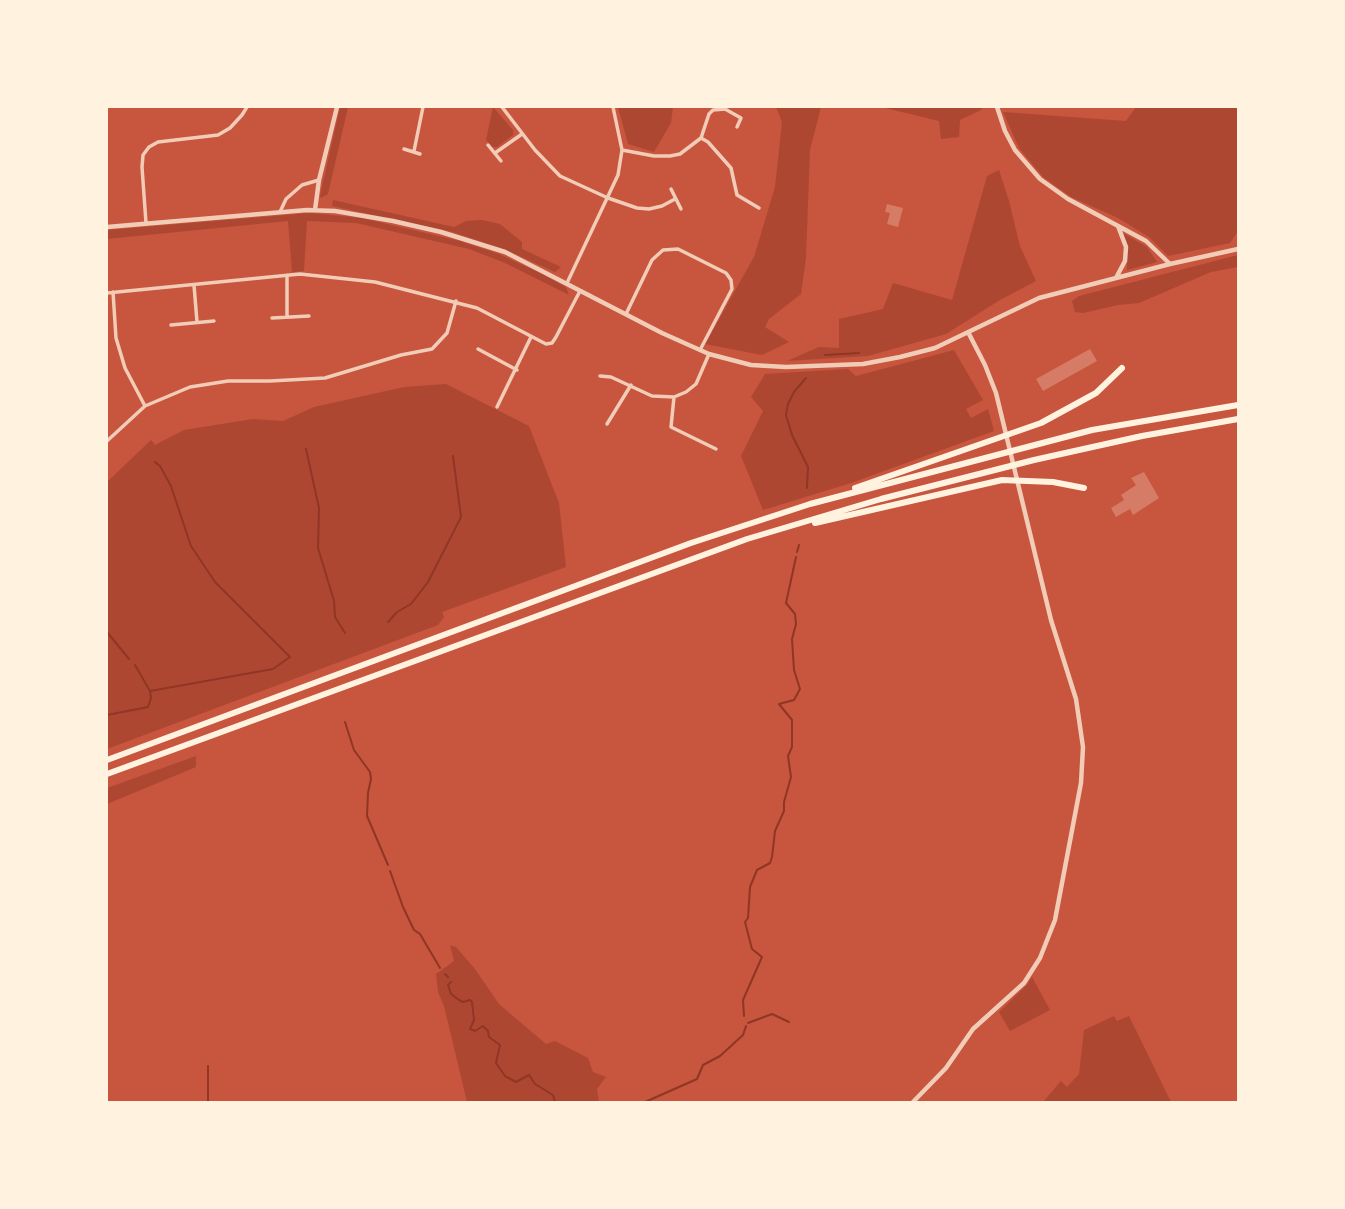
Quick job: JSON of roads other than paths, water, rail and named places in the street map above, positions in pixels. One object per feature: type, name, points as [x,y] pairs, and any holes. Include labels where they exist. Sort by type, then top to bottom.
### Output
[{"type":"highway","points":[[107,760],[691,543],[1041,424],[1096,393],[1122,369]]},
{"type":"highway","points":[[810,504],[1092,430],[1238,405]]},
{"type":"highway","points":[[107,774],[642,576],[765,534],[881,499],[1034,460],[1142,436],[1238,419]]},
{"type":"highway","points":[[765,534],[1002,480],[1053,482],[1084,488]]},
{"type":"street","points":[[147,225],[142,167],[143,155],[149,147],[158,142],[218,135],[230,128],[247,107]]},
{"type":"street","points":[[315,210],[319,180],[337,107]]},
{"type":"street","points":[[414,151],[423,107]]},
{"type":"street","points":[[502,107],[560,176],[637,208],[649,209],[675,199]]},
{"type":"street","points":[[567,283],[618,175],[622,150],[613,107]]},
{"type":"street","points":[[997,107],[1005,131],[1028,167],[1068,199],[1146,241],[1170,264]]},
{"type":"street","points":[[622,150],[670,156],[687,150],[701,138],[709,114],[713,110],[725,109],[741,118],[737,127]]},
{"type":"street","points":[[495,153],[522,134]]},
{"type":"street","points":[[701,138],[708,142],[731,168],[737,195],[759,208]]},
{"type":"street","points":[[488,145],[500,161]]},
{"type":"street","points":[[404,149],[420,154]]},
{"type":"street","points":[[280,212],[286,199],[302,185],[319,180]]},
{"type":"street","points":[[671,189],[681,209]]},
{"type":"street","points":[[107,227],[315,210],[393,221],[505,252],[709,354],[751,365],[786,367],[863,364],[935,348],[1021,305],[1117,277],[1238,248]]},
{"type":"street","points":[[1117,277],[1125,261],[1126,247],[1118,226]]},
{"type":"street","points":[[626,314],[652,260],[663,250],[678,249],[726,273],[731,280],[732,289],[700,350]]},
{"type":"street","points":[[107,293],[300,274],[375,282],[477,308],[547,344],[552,343],[556,337],[580,291]]},
{"type":"street","points":[[287,275],[288,316]]},
{"type":"street","points":[[194,285],[197,323]]},
{"type":"street","points":[[113,292],[116,338],[125,368],[145,406]]},
{"type":"street","points":[[107,441],[145,406],[190,387],[228,381],[325,378],[401,355],[432,349],[447,333],[456,301]]},
{"type":"street","points":[[272,318],[309,316]]},
{"type":"street","points":[[171,325],[214,321]]},
{"type":"street","points":[[913,1102],[946,1068],[973,1029],[1024,983],[1040,958],[1055,920],[1081,783],[1083,747],[1076,699],[1051,620],[996,393],[968,332]]},
{"type":"street","points":[[497,407],[531,337]]},
{"type":"street","points":[[478,349],[517,370]]},
{"type":"street","points":[[600,376],[611,377],[631,385],[652,397],[674,397],[687,392],[696,384],[709,354]]},
{"type":"street","points":[[607,424],[631,385]]},
{"type":"street","points":[[674,397],[671,427],[716,449]]},
{"type":"waterway","points":[[825,355],[859,353]]},
{"type":"waterway","points":[[806,378],[794,392],[786,415],[792,435],[808,467],[807,488]]},
{"type":"waterway","points":[[306,449],[319,508],[318,548],[334,601],[335,617],[345,633]]},
{"type":"waterway","points":[[388,622],[397,612],[411,604],[428,582],[461,517],[453,456]]},
{"type":"waterway","points":[[155,462],[171,486],[191,546],[215,582]]},
{"type":"waterway","points":[[797,552],[799,545]]},
{"type":"waterway","points":[[744,1016],[743,1000],[762,957],[752,949],[745,922],[748,918],[750,887],[757,870],[770,863],[775,831],[784,811],[791,777],[788,756],[792,747],[792,720],[779,704],[794,700],[800,689],[794,670],[792,639],[796,624],[795,614],[786,603],[796,557]]},
{"type":"waterway","points":[[135,665],[150,691],[273,669],[290,657],[216,583]]},
{"type":"waterway","points":[[107,632],[129,659]]},
{"type":"waterway","points":[[107,715],[148,707],[150,691]]},
{"type":"waterway","points":[[345,722],[354,750],[370,772],[367,816],[388,865]]},
{"type":"waterway","points":[[390,871],[414,930],[420,934],[440,968]]},
{"type":"waterway","points":[[445,974],[448,977]]},
{"type":"waterway","points":[[451,982],[448,985],[451,994],[463,1002],[472,1002],[474,1020],[470,1029],[475,1031],[483,1026],[489,1037],[500,1045],[496,1063],[505,1076],[516,1082],[529,1075],[535,1084],[553,1095],[555,1102]]},
{"type":"waterway","points":[[748,1023],[772,1014],[789,1022]]},
{"type":"waterway","points":[[645,1102],[697,1079],[703,1065],[720,1056],[743,1035],[746,1026]]},
{"type":"waterway","points":[[208,1066],[208,1102]]}]
